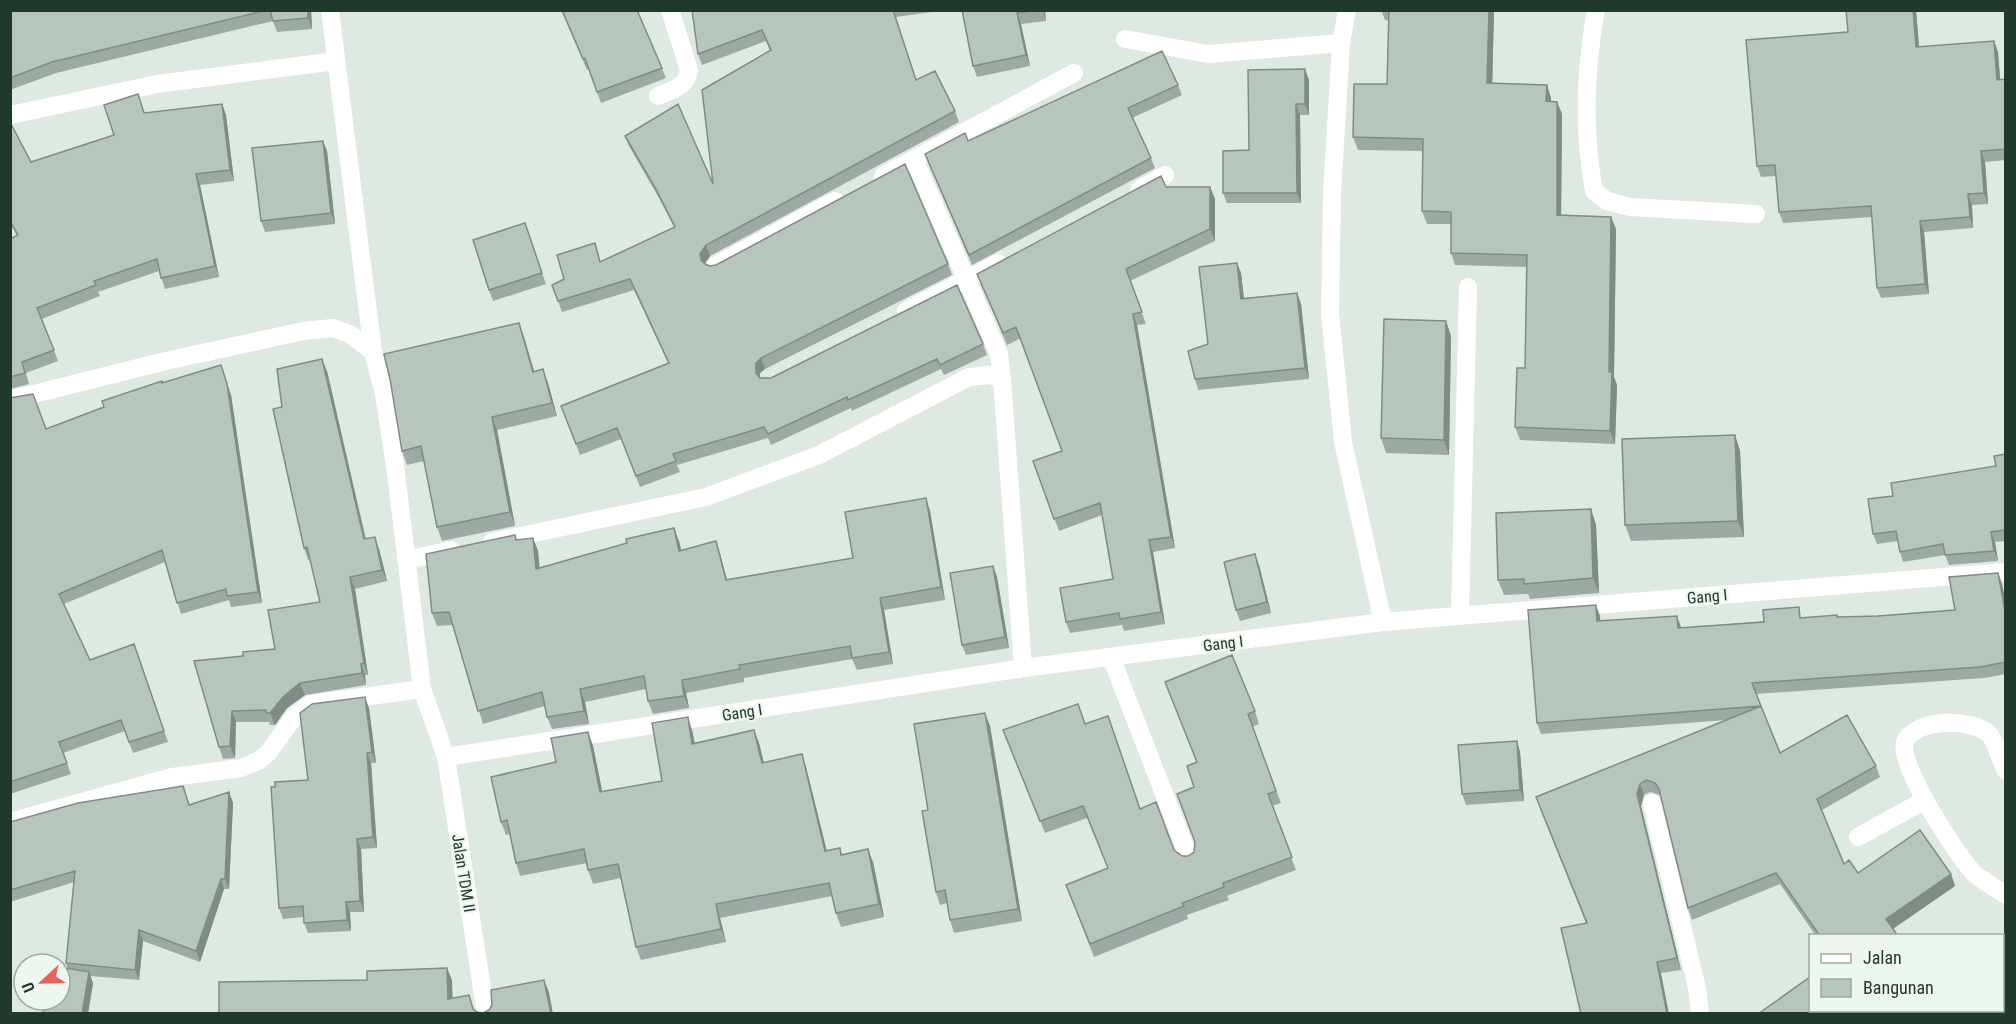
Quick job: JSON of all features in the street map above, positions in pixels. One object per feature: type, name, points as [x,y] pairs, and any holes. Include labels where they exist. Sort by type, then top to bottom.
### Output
[{"type":"street","name":"Jalan TDM II","points":[[330,10],[373,352],[384,394],[396,474],[422,689],[446,758],[486,1014]]},
{"type":"street","points":[[658,96],[684,84],[688,78],[689,70],[670,10]]},
{"type":"street","points":[[1347,10],[1341,43],[1332,194],[1330,314],[1342,442],[1383,622]]},
{"type":"street","points":[[1596,10],[1590,52],[1586,116],[1588,160],[1594,191],[1607,201],[1630,207],[1756,214]]},
{"type":"street","points":[[1125,39],[1208,54],[1341,43]]},
{"type":"street","points":[[10,115],[157,84],[336,61]]},
{"type":"street","points":[[872,182],[1074,73]]},
{"type":"street","points":[[914,159],[999,354],[1023,668]]},
{"type":"street","points":[[1123,198],[1165,176]]},
{"type":"street","points":[[715,266],[851,193]]},
{"type":"street","points":[[894,317],[1018,253]]},
{"type":"street","points":[[1460,616],[1467,287]]},
{"type":"street","points":[[10,400],[150,365],[303,331],[333,328],[350,334],[373,352]]},
{"type":"street","points":[[406,560],[706,497],[819,454],[969,377],[989,375],[1002,379]]},
{"type":"street","name":"Gang I","points":[[446,758],[1023,668],[1383,622],[2006,572]]},
{"type":"street","points":[[1112,657],[1189,858]]},
{"type":"street","points":[[10,822],[172,777],[241,768],[258,761],[268,753],[294,717],[311,704],[422,689]]},
{"type":"street","points":[[2006,771],[1989,734],[1962,723],[1941,722],[1928,725],[1914,732],[1906,740],[1904,747],[1910,768],[1942,831],[1975,873],[2006,895]]},
{"type":"street","points":[[1858,837],[1925,800]]},
{"type":"street","points":[[1652,803],[1697,988],[1700,1014]]},
{"type":"building","points":[[10,10],[267,10],[52,62],[10,78]]},
{"type":"building","points":[[270,10],[308,10],[308,18],[273,21]]},
{"type":"building","points":[[562,10],[637,10],[662,68],[597,92],[585,58],[583,59]]},
{"type":"building","points":[[692,10],[893,10],[916,80],[935,71],[955,111],[706,245],[700,254],[701,260],[710,266],[716,265],[905,164],[948,264],[761,358],[756,363],[756,373],[760,378],[771,378],[957,285],[983,344],[940,365],[937,359],[768,434],[764,427],[673,454],[676,461],[636,476],[617,428],[576,444],[561,406],[669,363],[630,279],[558,301],[552,285],[564,279],[557,255],[595,243],[600,262],[675,227],[625,136],[678,104],[713,184],[702,90],[771,50],[762,30],[698,54]]},
{"type":"building","points":[[962,10],[1039,10],[1017,13],[1026,55],[973,66]]},
{"type":"building","points":[[1389,10],[1489,10],[1487,83],[1547,85],[1546,101],[1557,102],[1557,215],[1611,217],[1610,431],[1515,427],[1517,368],[1525,368],[1527,255],[1451,253],[1451,212],[1422,211],[1423,139],[1353,137],[1354,84],[1387,84]]},
{"type":"building","points":[[1846,10],[1913,10],[1916,47],[1994,41],[1997,80],[2006,79],[2006,149],[1981,151],[1984,193],[1968,194],[1970,217],[1920,221],[1925,284],[1877,288],[1871,206],[1779,212],[1775,165],[1757,166],[1746,40],[1848,32]]},
{"type":"building","points":[[1162,51],[1178,85],[1128,108],[1151,158],[969,255],[925,154],[965,133],[968,141]]},
{"type":"building","points":[[1305,69],[1305,104],[1296,104],[1297,193],[1223,193],[1223,151],[1249,150],[1248,70]]},
{"type":"building","points":[[138,94],[144,113],[222,104],[230,170],[196,174],[215,266],[161,278],[157,259],[94,281],[96,285],[37,308],[54,350],[22,362],[25,373],[10,377],[10,239],[18,235],[10,221],[10,122],[31,162],[114,135],[104,105]]},
{"type":"building","points":[[323,141],[331,213],[261,221],[252,148]]},
{"type":"building","points":[[1161,176],[1166,187],[1210,187],[1210,229],[1126,269],[1142,312],[1133,314],[1171,537],[1149,540],[1161,612],[1120,619],[1119,613],[1066,622],[1060,588],[1113,579],[1100,503],[1054,519],[1033,461],[1062,451],[1016,327],[1003,333],[977,274]]},
{"type":"building","points":[[525,223],[542,273],[489,290],[473,240]]},
{"type":"building","points":[[1237,263],[1241,299],[1297,293],[1305,368],[1195,379],[1188,351],[1208,344],[1199,267]]},
{"type":"building","points":[[1384,319],[1446,321],[1444,440],[1381,438]]},
{"type":"building","points":[[519,323],[533,372],[543,369],[552,403],[492,417],[510,512],[437,527],[421,446],[402,451],[384,354]]},
{"type":"building","points":[[322,359],[364,539],[375,537],[382,570],[350,577],[364,663],[361,664],[362,673],[300,683],[283,697],[270,713],[266,713],[266,710],[232,711],[230,746],[219,747],[194,661],[243,656],[243,652],[275,649],[268,610],[320,602],[307,547],[304,548],[273,409],[282,407],[277,369]]},
{"type":"building","points":[[221,365],[227,384],[258,592],[227,596],[226,589],[177,603],[162,550],[59,594],[90,660],[134,644],[164,731],[129,742],[121,720],[59,742],[67,763],[10,782],[10,398],[33,394],[46,429],[104,407],[102,401]]},
{"type":"building","points":[[1735,435],[1738,521],[1625,525],[1622,439]]},
{"type":"building","points":[[2006,454],[2006,530],[1991,532],[1994,551],[1945,555],[1943,544],[1900,552],[1896,531],[1873,534],[1868,499],[1893,496],[1891,483],[1996,466],[1994,456]]},
{"type":"building","points":[[926,498],[941,587],[880,598],[889,652],[852,658],[850,646],[739,665],[740,669],[682,680],[684,696],[648,701],[644,676],[580,689],[584,711],[547,717],[542,692],[478,711],[449,612],[432,613],[426,554],[515,535],[516,540],[533,538],[536,569],[627,543],[626,539],[674,528],[679,551],[716,541],[726,580],[853,558],[845,512]]},
{"type":"building","points":[[1591,509],[1593,578],[1524,584],[1524,579],[1498,580],[1496,513]]},
{"type":"building","points":[[1255,554],[1267,602],[1236,610],[1224,562]]},
{"type":"building","points":[[993,566],[1005,637],[962,645],[950,573]]},
{"type":"building","points":[[1998,573],[2006,616],[2006,662],[1980,667],[1752,683],[1761,706],[1537,723],[1528,610],[1596,605],[1597,621],[1677,616],[1678,628],[1764,622],[1763,610],[1799,607],[1800,618],[1837,615],[1837,617],[1878,616],[1955,610],[1949,577]]},
{"type":"building","points":[[1232,655],[1255,711],[1248,714],[1276,791],[1268,794],[1292,857],[1223,883],[1224,887],[1182,903],[1184,906],[1090,944],[1066,885],[1108,868],[1083,806],[1040,821],[1003,730],[1078,704],[1085,724],[1108,716],[1140,809],[1156,802],[1174,850],[1182,856],[1188,856],[1194,852],[1195,842],[1177,794],[1194,787],[1187,766],[1197,762],[1165,682]]},
{"type":"building","points":[[365,697],[372,752],[367,753],[373,837],[357,839],[360,901],[346,902],[347,920],[304,923],[303,906],[279,908],[271,787],[275,787],[275,782],[308,780],[300,713],[312,704]]},
{"type":"building","points":[[1761,706],[1780,753],[1847,715],[1876,766],[1817,799],[1844,864],[1849,860],[1858,873],[1920,830],[1951,874],[1886,919],[1897,934],[1819,934],[1776,873],[1688,908],[1659,789],[1655,783],[1646,780],[1640,784],[1637,794],[1677,958],[1657,962],[1667,1014],[1581,1014],[1561,928],[1587,923],[1536,797]]},
{"type":"building","points":[[985,713],[1018,909],[950,920],[945,890],[936,892],[922,811],[928,810],[914,724]]},
{"type":"building","points":[[688,717],[692,744],[754,730],[762,763],[802,754],[825,851],[840,848],[841,855],[868,849],[879,904],[836,913],[829,883],[716,904],[721,929],[636,947],[618,864],[588,870],[584,849],[516,863],[507,820],[501,822],[491,777],[556,762],[551,738],[588,732],[600,792],[662,781],[652,723]]},
{"type":"building","points":[[1517,741],[1520,790],[1462,794],[1458,745]]},
{"type":"building","points":[[183,786],[189,805],[229,792],[225,879],[221,879],[196,951],[139,930],[135,970],[72,964],[72,952],[67,952],[75,871],[10,890],[10,822],[78,803]]},
{"type":"building","points":[[447,968],[448,999],[469,995],[473,1009],[483,1013],[492,1005],[491,990],[544,980],[551,1014],[219,1014],[219,982],[367,980],[367,971]]},
{"type":"building","points":[[72,969],[89,972],[82,1014],[43,1014],[43,1012],[72,1012]]},
{"type":"building","points":[[1809,978],[1809,1012],[1840,1012],[1837,1014],[1758,1014]]}]
